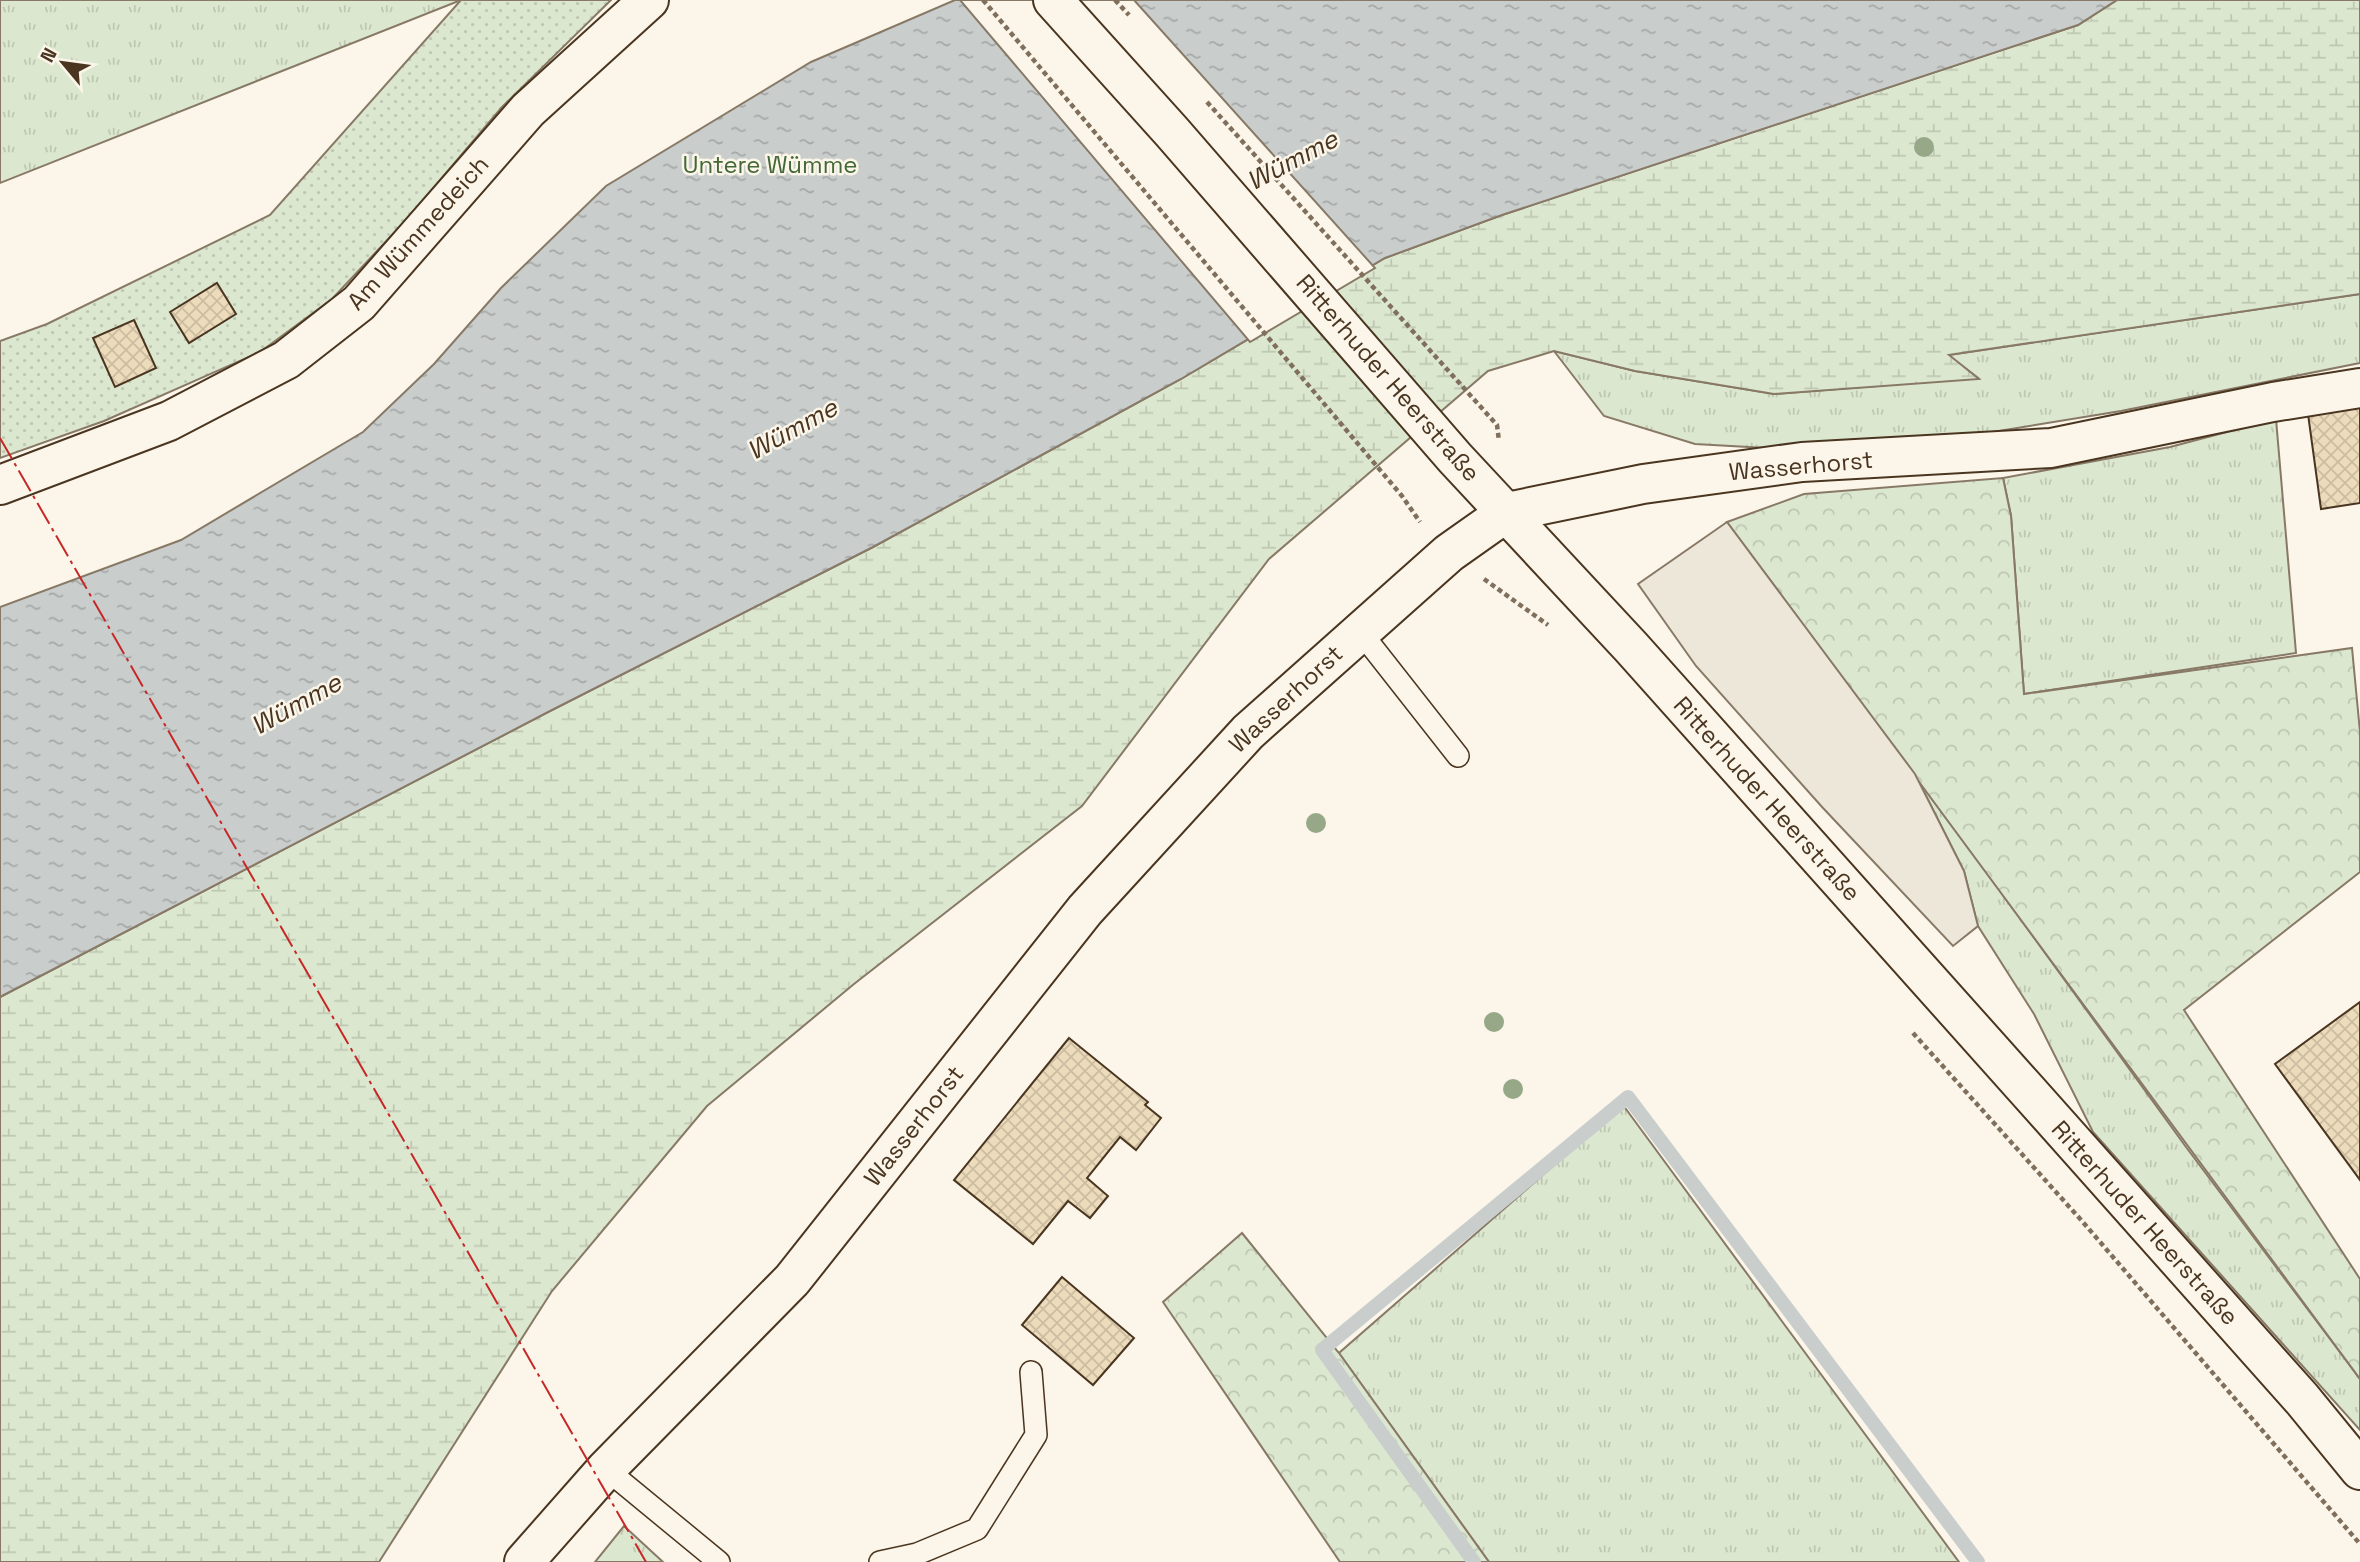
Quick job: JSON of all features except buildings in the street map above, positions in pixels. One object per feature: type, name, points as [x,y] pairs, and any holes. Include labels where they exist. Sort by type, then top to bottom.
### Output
[{"type":"street","name":"Am Wümmedeich","points":[[0,485],[169,421],[286,360],[359,303],[528,110],[649,0]]},
{"type":"street","name":"Ritterhuder Heerstraße","points":[[1053,0],[1172,132],[1455,457],[2026,1089],[2301,1399],[2360,1470]]},
{"type":"street","name":"Wasserhorst","points":[[524,1562],[606,1469],[792,1280],[1094,900],[1248,732],[1359,630],[1449,553],[1507,512],[1643,484],[1802,462],[2051,448],[2273,402],[2360,388]]},
{"type":"lane","points":[[1359,630],[1458,756]]},
{"type":"lane","points":[[880,1562],[917,1554],[977,1529],[1037,1435],[1031,1372]]},
{"type":"lane","points":[[606,1469],[719,1562]]},
{"type":"path","points":[[982,0],[1402,495]]},
{"type":"path","points":[[1115,0],[1133,20]]},
{"type":"path","points":[[1205,99],[1497,425]]},
{"type":"path","points":[[1449,553],[1552,627]]},
{"type":"path","points":[[1905,1023],[2082,1221],[2360,1544]]},
{"type":"green space","points":[[0,0],[461,0],[0,183]]},
{"type":"green space","points":[[461,0],[611,0],[502,107],[407,219],[332,299],[260,352],[104,421],[0,458],[0,341],[47,324],[270,215]]},
{"type":"green space","points":[[2117,0],[2360,0],[2360,294],[1949,355],[1979,379],[1774,394],[1635,371],[1554,351],[1488,371],[1269,559],[1082,806],[854,984],[707,1106],[552,1291],[379,1562],[0,1562],[0,997],[550,711],[873,547],[1181,379],[1385,258],[1502,215],[2078,25]]},
{"type":"green space","points":[[2360,294],[2360,363],[2121,411],[1950,439],[1801,450],[1695,444],[1604,416],[1554,351],[1635,371],[1774,394],[1978,378],[1948,355]]},
{"type":"green space","points":[[2276,419],[2296,653],[2024,694],[2011,516],[2003,478],[2170,447]]},
{"type":"green space","points":[[2003,478],[2011,516],[2024,694],[2352,648],[2360,732],[2360,872],[2184,1010],[2360,1279],[2360,1379],[1727,522],[1804,494]]},
{"type":"green space","points":[[1915,774],[2186,1147],[2360,1379],[2360,1430],[2093,1132],[2034,1014],[1978,926],[1964,871]]},
{"type":"green space","points":[[1623,1105],[1959,1562],[1489,1562],[1339,1353]]},
{"type":"green space","points":[[1242,1233],[1339,1353],[1489,1562],[1340,1562],[1163,1302]]},
{"type":"green space","points":[[624,1526],[663,1562],[595,1562]]},
{"type":"shaded area","points":[[1727,522],[1915,774],[1964,871],[1978,926],[1953,946],[1823,808],[1696,666],[1638,584]]},
{"type":"water","name":"Wümme","points":[[955,0],[2117,0],[2078,25],[1502,215],[1385,258],[1181,379],[873,547],[550,711],[0,997],[0,607],[181,540],[363,432],[434,364],[501,288],[606,186],[811,62]]},
{"type":"pier","points":[[960,0],[1134,0],[1375,268],[1250,342]]},
{"type":"waterway","points":[[1474,1562],[1322,1350],[1628,1097],[1978,1562]]},
{"type":"power","points":[[0,438],[646,1562]]},
{"type":"park label","name":"Untere Wümme","points":[[770,165]]}]
